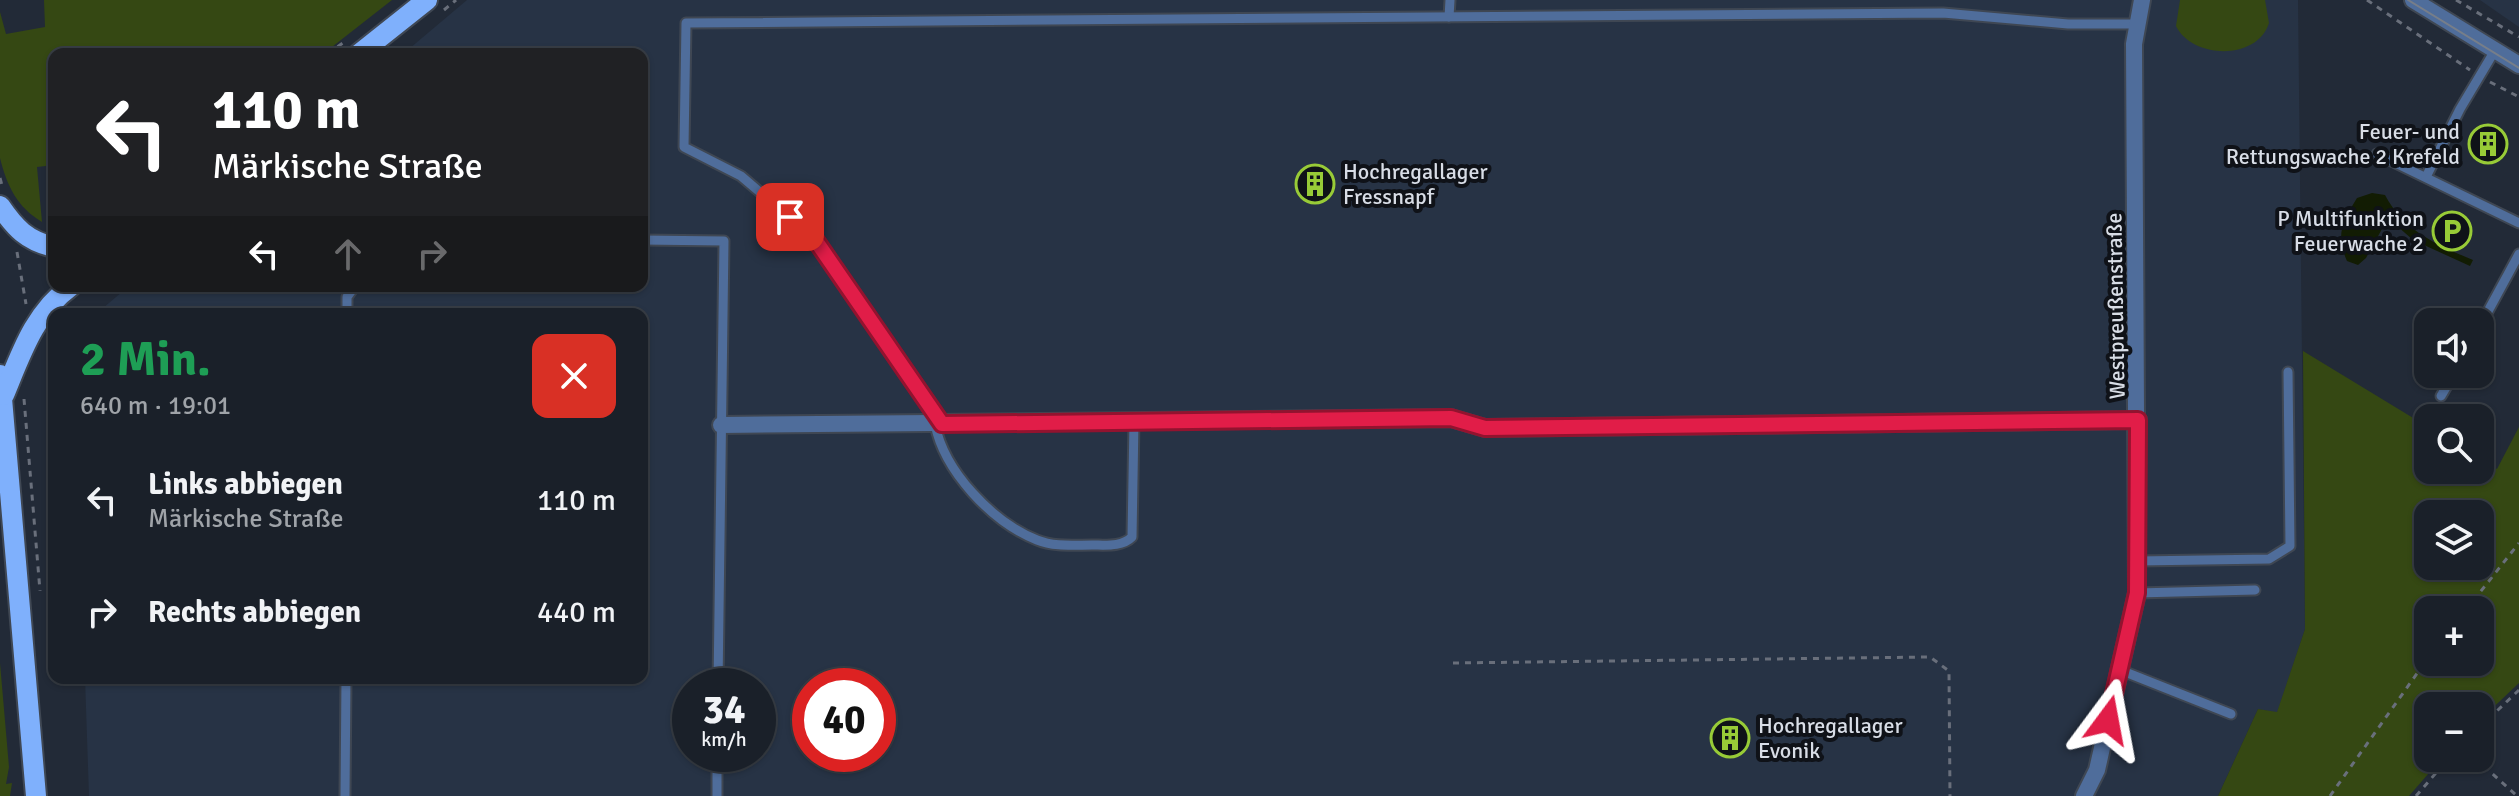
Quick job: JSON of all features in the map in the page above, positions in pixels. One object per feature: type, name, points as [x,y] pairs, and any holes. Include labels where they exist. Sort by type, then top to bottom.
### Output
[{"type":"main road","points":[[367,48],[427,0]]},
{"type":"main road","points":[[0,206],[18,232],[48,246]]},
{"type":"main road","points":[[49,308],[63,292]]},
{"type":"main road","points":[[2,399],[31,331],[48,309]]},
{"type":"main road","points":[[0,375],[36,796]]},
{"type":"street","name":"Westpreußenstraße","points":[[2084,796],[2097,770],[2137,593],[2136,24],[2142,0]]},
{"type":"street","points":[[2413,0],[2519,65]]},
{"type":"street","points":[[721,425],[1451,418],[1485,428],[2138,420]]},
{"type":"lane","points":[[1449,17],[1450,0]]},
{"type":"lane","points":[[1837,0],[1838,14]]},
{"type":"lane","points":[[1134,421],[1132,537],[1125,544],[1055,545],[1036,539],[999,518],[940,446],[939,424],[814,238],[741,176],[684,147],[686,23],[1943,13],[2068,24],[2136,24]]},
{"type":"lane","points":[[2426,177],[2494,52]]},
{"type":"lane","points":[[2377,154],[2519,223]]},
{"type":"lane","points":[[648,240],[724,241],[718,668]]},
{"type":"lane","points":[[2490,308],[2519,254]]},
{"type":"lane","points":[[2138,561],[2269,559],[2290,546],[2288,372]]},
{"type":"lane","points":[[2441,396],[2446,388]]},
{"type":"lane","points":[[2137,593],[2255,590]]},
{"type":"lane","points":[[2120,670],[2231,714]]},
{"type":"lane","points":[[345,796],[346,684]]},
{"type":"lane","points":[[717,772],[717,796]]},
{"type":"path","points":[[2367,0],[2479,77],[2519,97]]},
{"type":"path","points":[[2456,0],[2519,37]]},
{"type":"path","points":[[18,232],[16,246],[31,331]]},
{"type":"path","points":[[24,392],[41,604]]},
{"type":"path","points":[[2477,596],[2519,543]]},
{"type":"path","points":[[1453,663],[1930,657],[1949,671],[1950,796]]},
{"type":"path","points":[[2330,796],[2415,676]]},
{"type":"path","points":[[2494,714],[2519,690]]},
{"type":"path","points":[[2416,796],[2437,772]]},
{"type":"path","points":[[2490,772],[2517,796]]},
{"type":"shaded area","points":[[467,0],[2298,0],[2305,629],[2277,713],[2258,709],[2218,796],[89,796],[85,684],[648,684],[648,308],[103,308],[122,292],[648,292],[648,48],[410,48]]},
{"type":"shaded area","points":[[2480,0],[2519,0],[2519,27],[2503,16]]},
{"type":"shaded area","points":[[2372,193],[2385,195],[2402,218],[2423,235],[2473,260],[2470,266],[2413,240],[2388,218],[2366,258],[2358,265],[2347,261],[2343,251],[2342,228],[2357,198]]},
{"type":"green space","points":[[44,0],[392,0],[331,48],[48,48],[48,166],[37,167],[42,222],[26,210],[14,195],[0,158],[0,12],[6,34],[45,27]]},
{"type":"green space","points":[[2180,0],[2265,0],[2269,23],[2252,44],[2239,49],[2209,50],[2184,37],[2176,26]]},
{"type":"green space","points":[[2303,351],[2414,418],[2414,484],[2494,484],[2494,467],[2497,469],[2519,427],[2519,683],[2494,707],[2494,692],[2414,692],[2414,772],[2430,772],[2409,796],[2218,796],[2258,709],[2277,712],[2305,629]]},
{"type":"green space","points":[[0,663],[9,767],[6,784],[12,783],[10,796],[0,796]]},
{"type":"tram line","points":[[2408,0],[2519,68]]},
{"type":"place","name":"Feuer- und Rettungswache 2 Krefeld","points":[[2488,144]]},
{"type":"place","name":"Hochregallager Fressnapf","points":[[1315,184]]},
{"type":"place","name":"P Multifunktion Feuerwache 2","points":[[2452,231]]},
{"type":"place","name":"Hochregallager Evonik","points":[[1730,738]]},
{"type":"route","points":[[790,217],[814,238],[942,424],[1451,418],[1485,428],[1964,425],[2138,420],[2137,593],[2108,720]]}]
